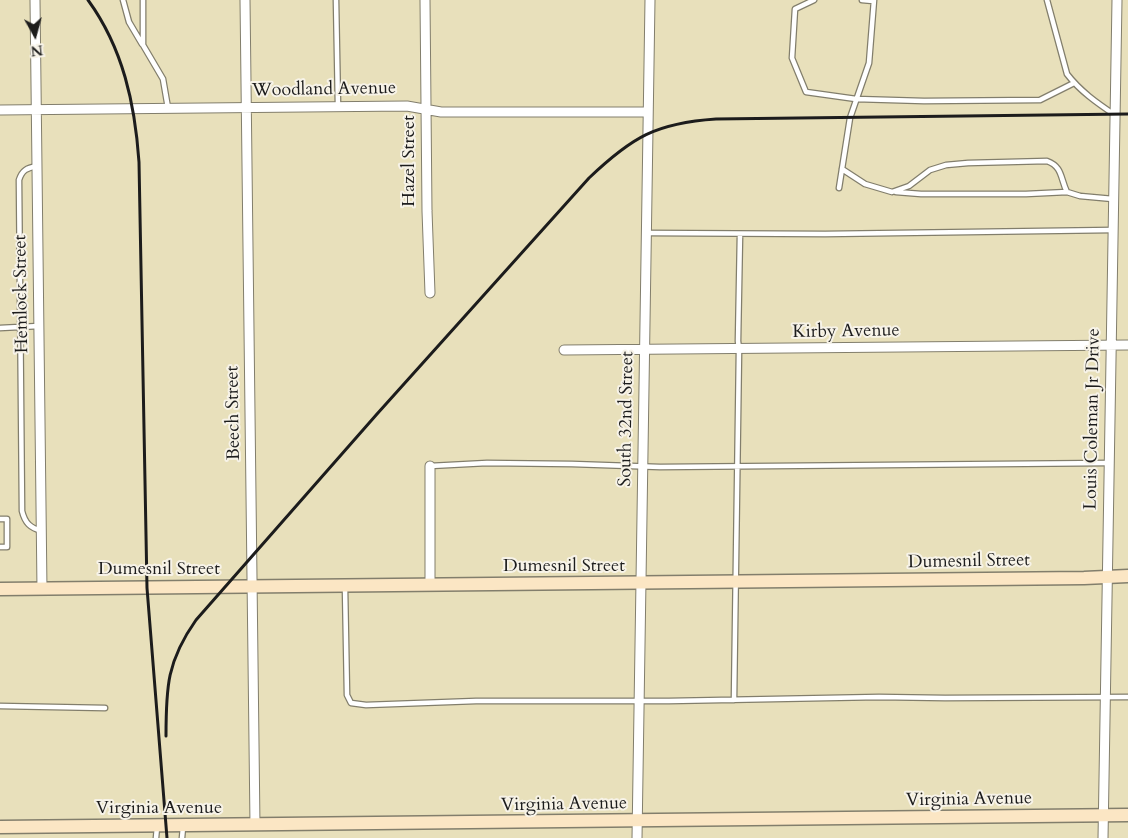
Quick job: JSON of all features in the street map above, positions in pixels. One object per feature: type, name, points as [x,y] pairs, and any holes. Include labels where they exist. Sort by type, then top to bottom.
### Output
[{"type":"main road","name":"Dumesnil Street","points":[[0,589],[1128,576]]},
{"type":"main road","name":"Virginia Avenue","points":[[0,827],[183,832],[255,825],[1128,815]]},
{"type":"street","name":"Hemlock Street","points":[[35,0],[42,588]]},
{"type":"street","name":"Beech Street","points":[[245,0],[255,825]]},
{"type":"street","name":"Hazel Street","points":[[425,0],[427,211],[430,292]]},
{"type":"street","name":"South 32nd Street","points":[[637,838],[650,0]]},
{"type":"street","name":"Louis Coleman Jr Drive","points":[[1103,838],[1117,0]]},
{"type":"street","name":"Woodland Avenue","points":[[0,110],[407,106],[441,112],[648,112]]},
{"type":"street","name":"Kirby Avenue","points":[[564,350],[1128,345]]},
{"type":"street","points":[[430,466],[430,585]]},
{"type":"lane","points":[[123,0],[129,22],[163,80],[168,108]]},
{"type":"lane","points":[[142,0],[143,45]]},
{"type":"lane","points":[[336,0],[338,106]]},
{"type":"lane","points":[[814,0],[795,9],[792,58],[806,92],[856,99],[924,101],[1040,100],[1074,83]]},
{"type":"lane","points":[[838,188],[850,118],[869,63],[874,1],[862,0]]},
{"type":"lane","points":[[1047,0],[1067,74],[1074,83],[1095,101],[1115,114]]},
{"type":"lane","points":[[892,192],[909,186],[930,170],[946,166],[968,163],[1047,161],[1055,164],[1067,192]]},
{"type":"lane","points":[[37,166],[26,168],[19,180],[22,512],[30,526],[42,531]]},
{"type":"lane","points":[[842,169],[865,184],[892,192],[921,194],[1067,192],[1080,196],[1113,198]]},
{"type":"lane","points":[[646,233],[740,234],[1113,230]]},
{"type":"lane","points":[[734,700],[740,234]]},
{"type":"lane","points":[[0,328],[39,326]]},
{"type":"lane","points":[[430,466],[487,464],[660,467],[1109,463]]},
{"type":"lane","points":[[0,519],[7,518],[7,547],[0,547]]},
{"type":"lane","points":[[345,586],[347,695],[351,704],[879,697],[1128,697]]},
{"type":"lane","points":[[0,706],[105,708]]},
{"type":"railway","points":[[88,0],[100,18],[118,57],[130,98],[137,140],[139,162],[147,588],[167,838]]},
{"type":"railway","points":[[166,736],[170,675],[179,649],[196,620],[377,414],[589,178],[632,142],[677,124],[716,119],[1128,114]]}]
